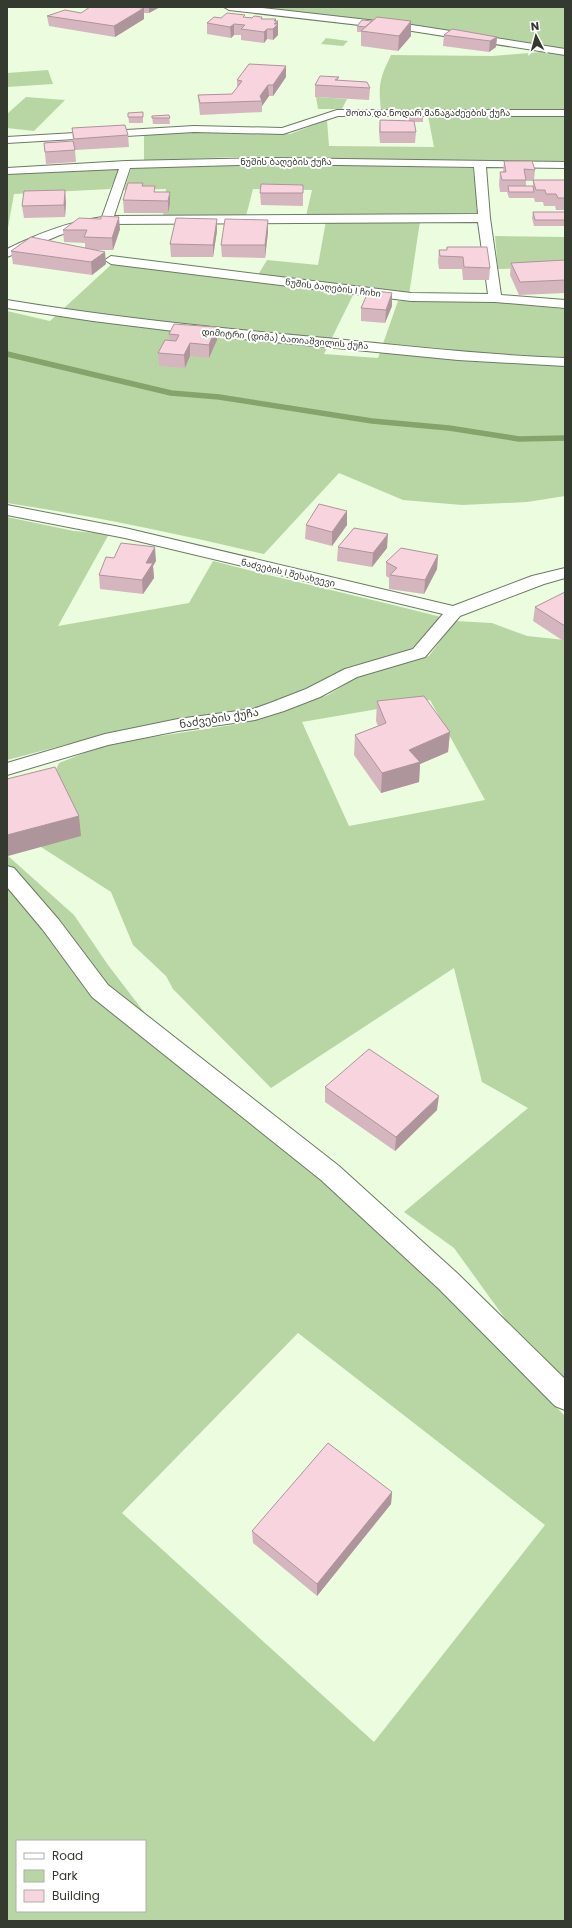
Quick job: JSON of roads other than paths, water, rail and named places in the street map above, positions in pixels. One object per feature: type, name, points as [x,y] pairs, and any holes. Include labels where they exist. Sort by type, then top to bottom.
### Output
[{"type":"street","points":[[229,7],[412,28],[565,52]]},
{"type":"street","name":"შოთა და ნოდარ მანაგაძეების ქუჩა","points":[[7,140],[194,129],[283,131],[337,113],[565,113]]},
{"type":"street","name":"ნუშის ბაღების ქუჩა","points":[[7,171],[126,164],[270,161],[565,165]]},
{"type":"street","points":[[107,220],[126,164]]},
{"type":"street","points":[[480,165],[484,218],[495,298]]},
{"type":"street","points":[[8,254],[62,229],[83,222],[107,220],[484,218]]},
{"type":"street","name":"ნუშის ბაღების I ჩიხი","points":[[111,260],[411,298],[495,298],[565,304]]},
{"type":"street","name":"დიმიტრი (დიმა) ბათიაშვილის ქუჩა","points":[[7,304],[64,314],[194,330],[473,358],[565,362]]},
{"type":"street","name":"ნაძვების I შესახვევი","points":[[7,510],[124,533],[454,612]]},
{"type":"street","points":[[454,612],[538,580],[565,573]]},
{"type":"street","name":"ნაძვების ქუჩა","points":[[7,769],[104,740],[178,725],[255,714],[277,707],[313,693],[351,673],[419,653],[454,612]]},
{"type":"street","points":[[7,873],[51,925],[100,991],[193,1063],[330,1173],[448,1281],[516,1347],[534,1368],[565,1397]]},
{"type":"waterway","points":[[7,354],[171,393],[219,397],[372,421],[449,428],[519,439],[565,438]]}]
